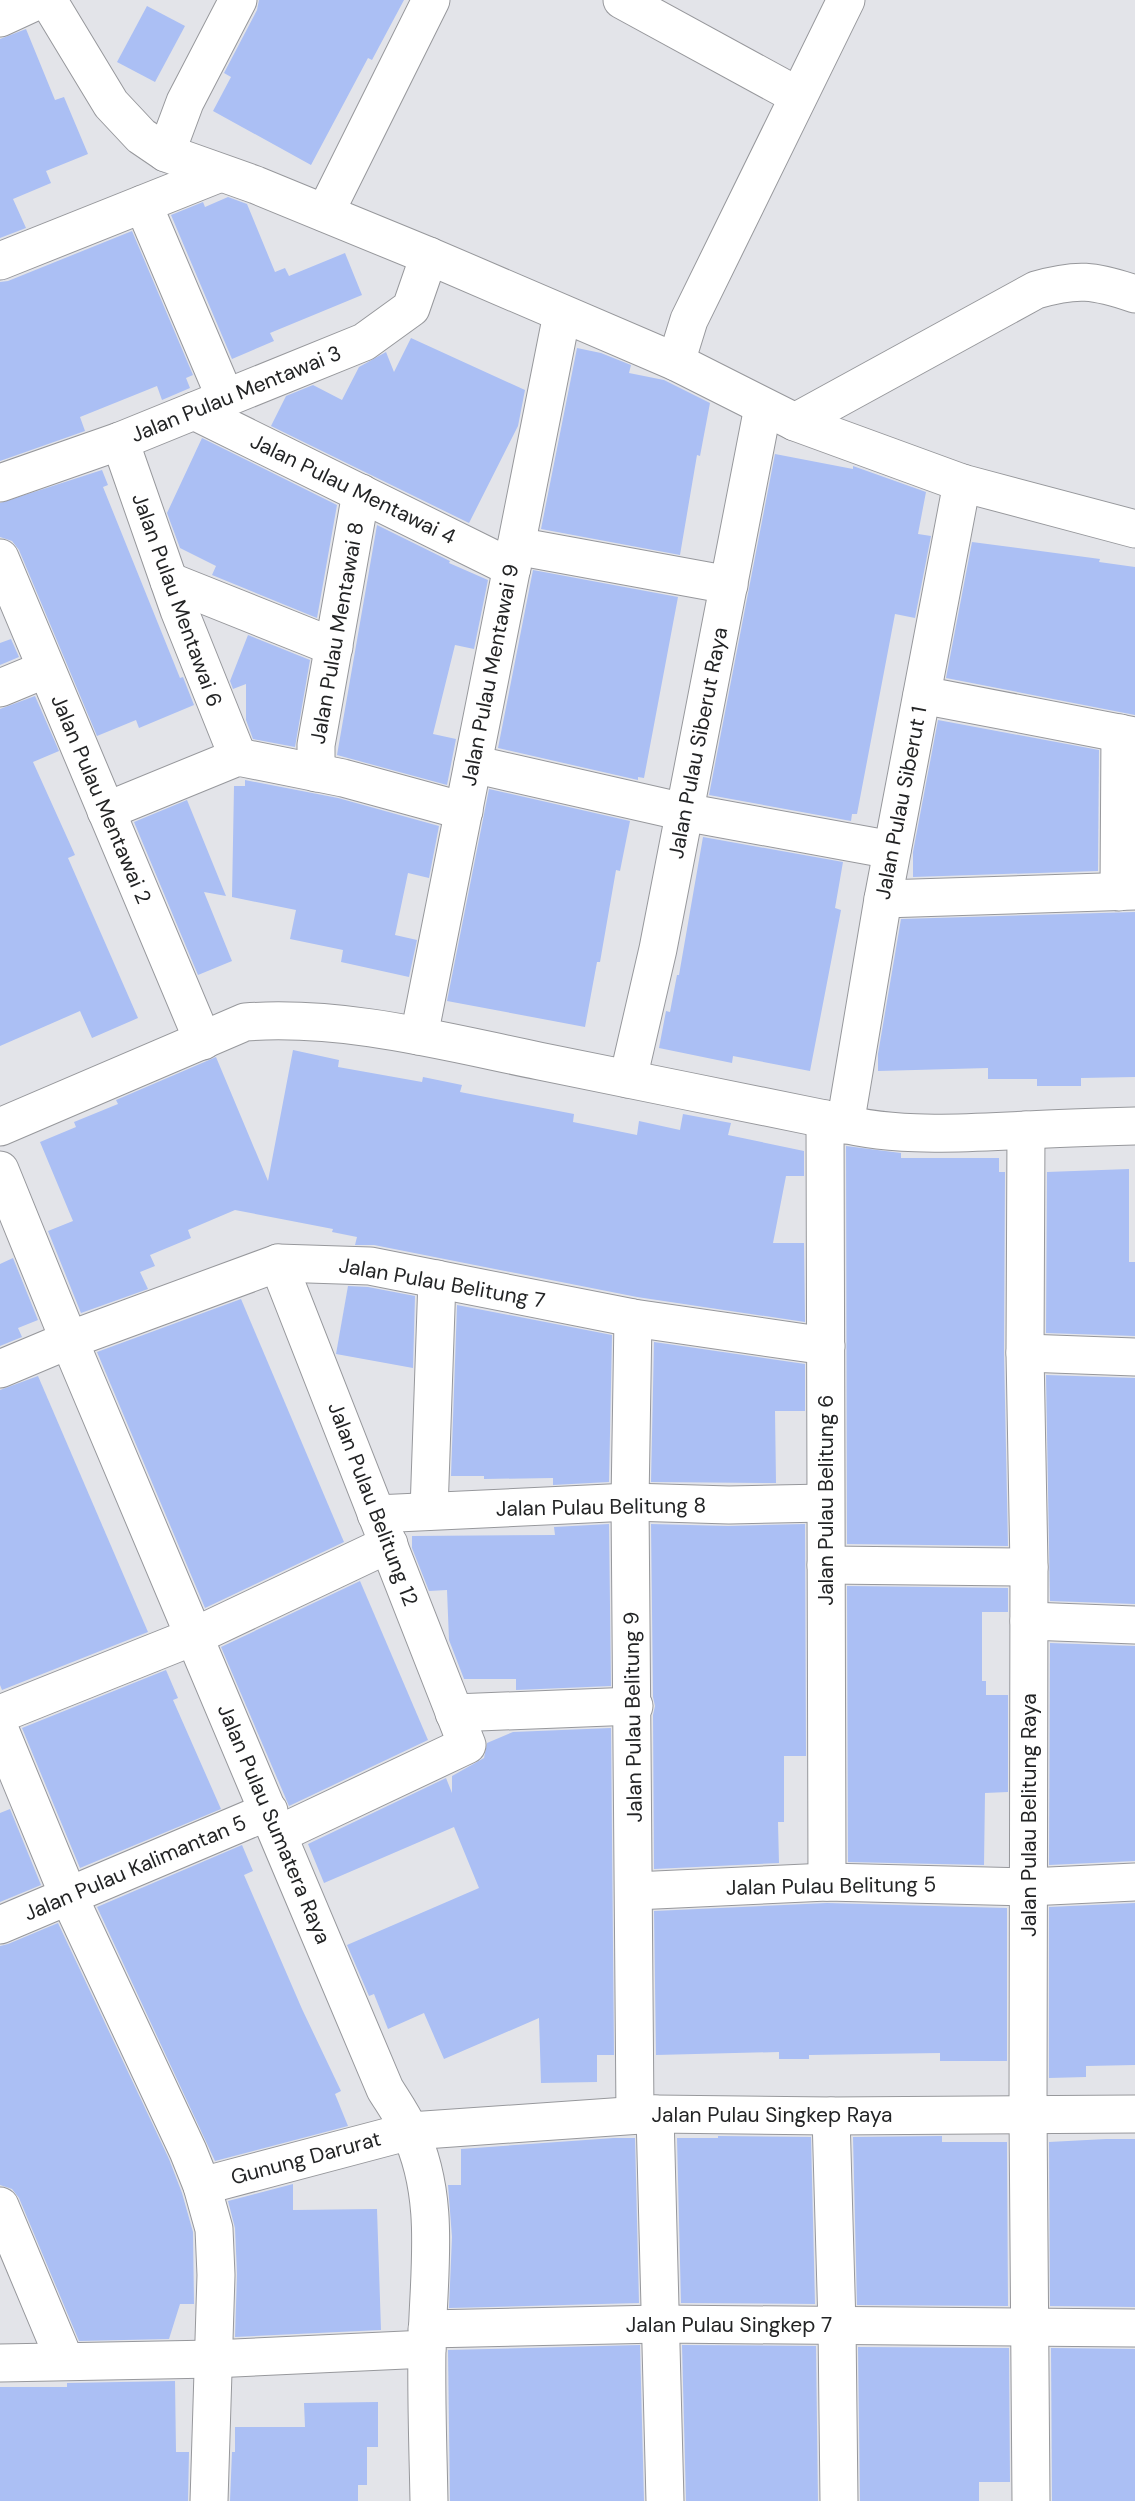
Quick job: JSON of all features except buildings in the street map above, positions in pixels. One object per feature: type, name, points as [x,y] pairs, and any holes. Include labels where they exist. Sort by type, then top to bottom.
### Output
[{"type":"street","points":[[0,18],[39,0]]},
{"type":"street","points":[[48,0],[111,104],[141,136],[166,153],[256,185],[429,256],[676,362],[779,414],[962,482],[1135,529]]},
{"type":"street","points":[[166,153],[185,102],[238,0]]},
{"type":"street","points":[[325,214],[432,0]]},
{"type":"street","points":[[622,0],[798,96]]},
{"type":"street","points":[[676,362],[689,320],[846,0]]},
{"type":"street","points":[[0,261],[218,173]]},
{"type":"street","points":[[144,204],[210,404]]},
{"type":"street","name":"Jalan Pulau Mentawai 3","points":[[0,483],[120,442],[364,342],[411,308],[429,256]]},
{"type":"street","points":[[779,414],[1036,290],[1064,282],[1092,281],[1135,294]]},
{"type":"street","name":"Jalan Pulau Mentawai 9","points":[[419,1036],[562,314]]},
{"type":"street","name":"Jalan Pulau Mentawai 4","points":[[210,404],[361,493],[514,556],[729,585]]},
{"type":"street","name":"Jalan Pulau Siberut Raya","points":[[628,1079],[658,949],[729,585],[779,414]]},
{"type":"street","name":"Jalan Pulau Mentawai 6","points":[[120,442],[169,581],[238,757]]},
{"type":"street","name":"Jalan Pulau Siberut 1","points":[[835,1122],[883,899],[962,482]]},
{"type":"street","name":"Jalan Pulau Mentawai 8","points":[[316,773],[316,745],[361,493]]},
{"type":"street","name":"Jalan Pulau Mentawai 2","points":[[0,558],[203,1041]]},
{"type":"street","points":[[169,581],[334,647]]},
{"type":"street","points":[[0,688],[46,669]]},
{"type":"street","points":[[883,899],[1127,892],[1128,734],[922,695]]},
{"type":"street","points":[[106,811],[238,757],[343,778],[464,811]]},
{"type":"street","points":[[473,764],[684,812],[892,850]]},
{"type":"street","points":[[0,1127],[245,1022],[278,1020],[325,1021],[419,1036],[835,1122],[916,1132],[970,1133],[1135,1126]]},
{"type":"street","name":"Jalan Pulau Belitung 6","points":[[827,1882],[826,1346],[835,1122]]},
{"type":"street","name":"Jalan Pulau Belitung Raya","points":[[1026,1130],[1031,2501]]},
{"type":"street","name":"Jalan Pulau Sumatera Raya","points":[[0,1170],[385,2089],[410,2131],[427,2188],[432,2221],[427,2339],[429,2501]]},
{"type":"street","name":"Jalan Pulau Belitung 7","points":[[0,1369],[69,1340],[278,1263],[370,1266],[633,1318],[826,1346]]},
{"type":"street","name":"Jalan Pulau Belitung 12","points":[[278,1263],[461,1729]]},
{"type":"street","points":[[429,1511],[437,1279]]},
{"type":"street","name":"Jalan Pulau Belitung 9","points":[[633,1318],[630,1502],[635,1891],[645,2115],[660,2324],[665,2501]]},
{"type":"street","points":[[1025,1353],[1135,1357]]},
{"type":"street","name":"Jalan Pulau Belitung 8","points":[[382,1529],[429,1511],[630,1502],[729,1505],[825,1503]]},
{"type":"street","points":[[0,1714],[195,1636],[382,1529]]},
{"type":"street","points":[[826,1565],[1029,1567]]},
{"type":"street","points":[[1029,1621],[1135,1625]]},
{"type":"street","points":[[461,1729],[634,1706]]},
{"type":"street","name":"Jalan Pulau Kalimantan 5","points":[[0,1925],[274,1822],[461,1729]]},
{"type":"street","points":[[0,1730],[69,1897],[202,2186],[214,2229],[216,2276],[209,2501]]},
{"type":"street","name":"Jalan Pulau Belitung 5","points":[[635,1891],[827,1882],[1028,1887],[1135,1882]]},
{"type":"street","name":"Jalan Pulau Singkep Raya","points":[[410,2131],[645,2115],[1135,2114]]},
{"type":"street","points":[[831,2116],[839,2501]]},
{"type":"street","name":"Gunung Darurat","points":[[202,2186],[410,2131]]},
{"type":"street","points":[[0,2206],[65,2361]]},
{"type":"street","name":"Jalan Pulau Singkep 7","points":[[0,2363],[213,2359],[427,2339],[660,2324],[1135,2328]]}]
